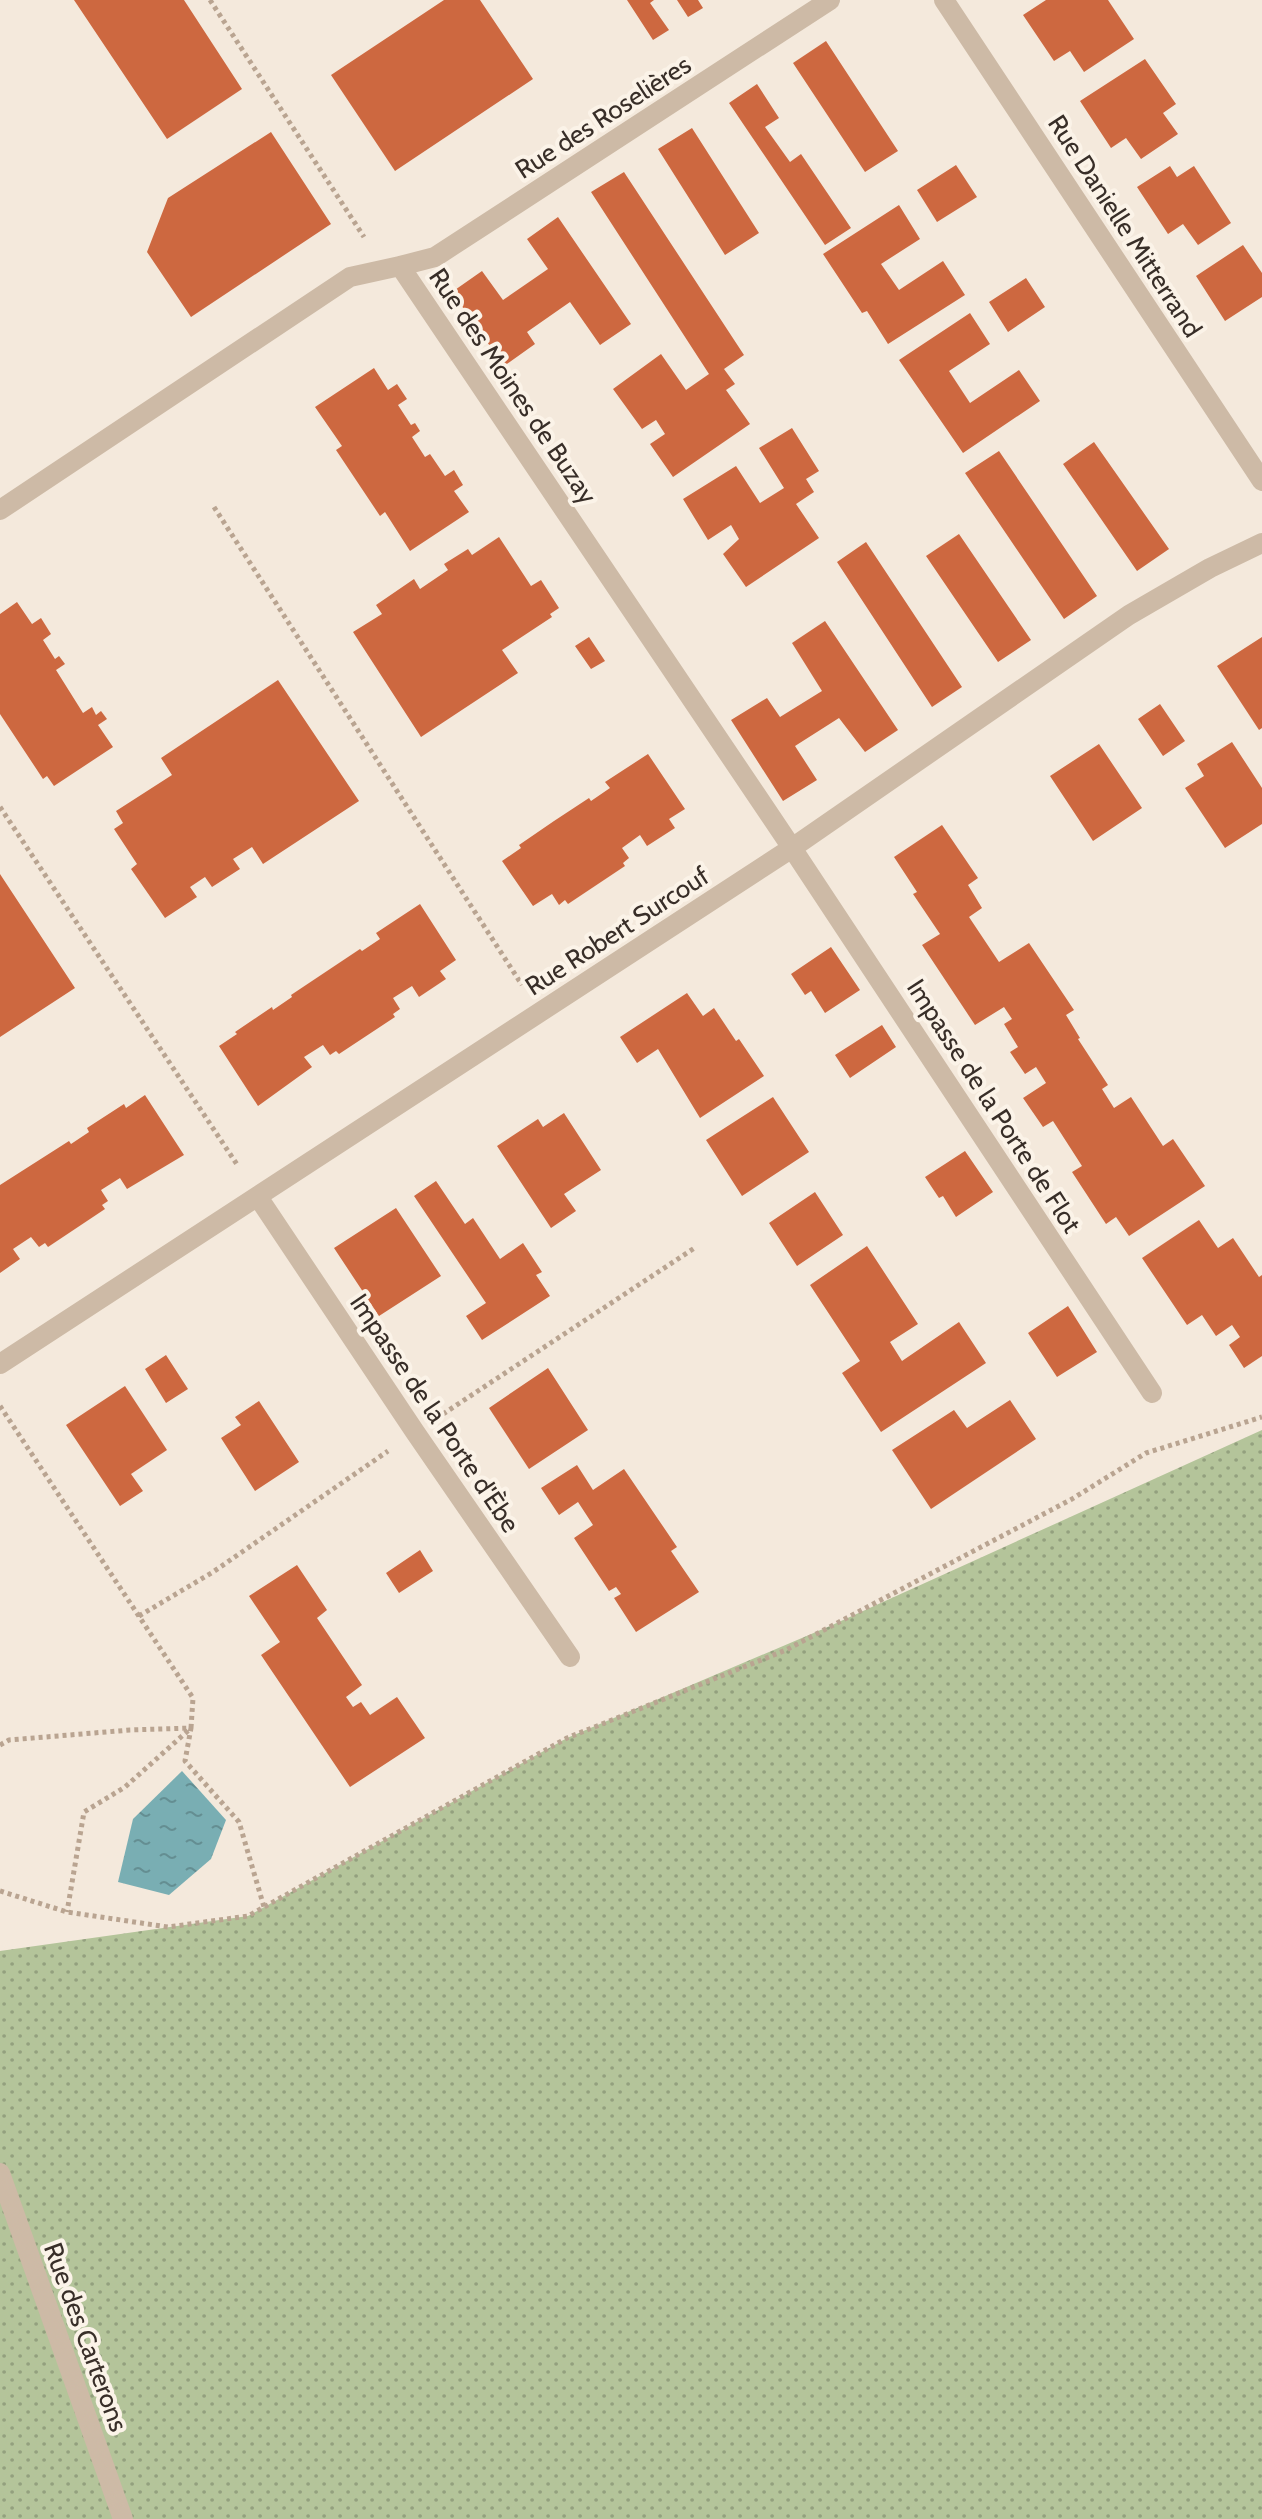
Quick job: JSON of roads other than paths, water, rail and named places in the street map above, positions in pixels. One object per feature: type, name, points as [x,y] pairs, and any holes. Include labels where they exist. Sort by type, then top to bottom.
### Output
[{"type":"street","name":"Rue des Roselières","points":[[392,267],[435,257],[830,0]]},
{"type":"street","name":"Rue Danielle Mitterrand","points":[[944,0],[1262,481]]},
{"type":"street","points":[[0,510],[350,277],[392,267]]},
{"type":"street","name":"Rue des Moines de Buzay","points":[[392,267],[792,848]]},
{"type":"street","name":"Rue Robert Surcouf","points":[[0,1364],[792,848],[1129,615],[1210,568],[1262,543]]},
{"type":"street","name":"Impasse de la Porte de Flot","points":[[792,848],[1152,1393]]},
{"type":"street","name":"Impasse de la Porte d'Èbe","points":[[258,1197],[570,1657]]},
{"type":"street","name":"Rue des Carterons","points":[[0,2173],[123,2519]]},
{"type":"water","points":[[182,1771],[226,1820],[211,1859],[169,1895],[118,1882],[133,1819]]}]
